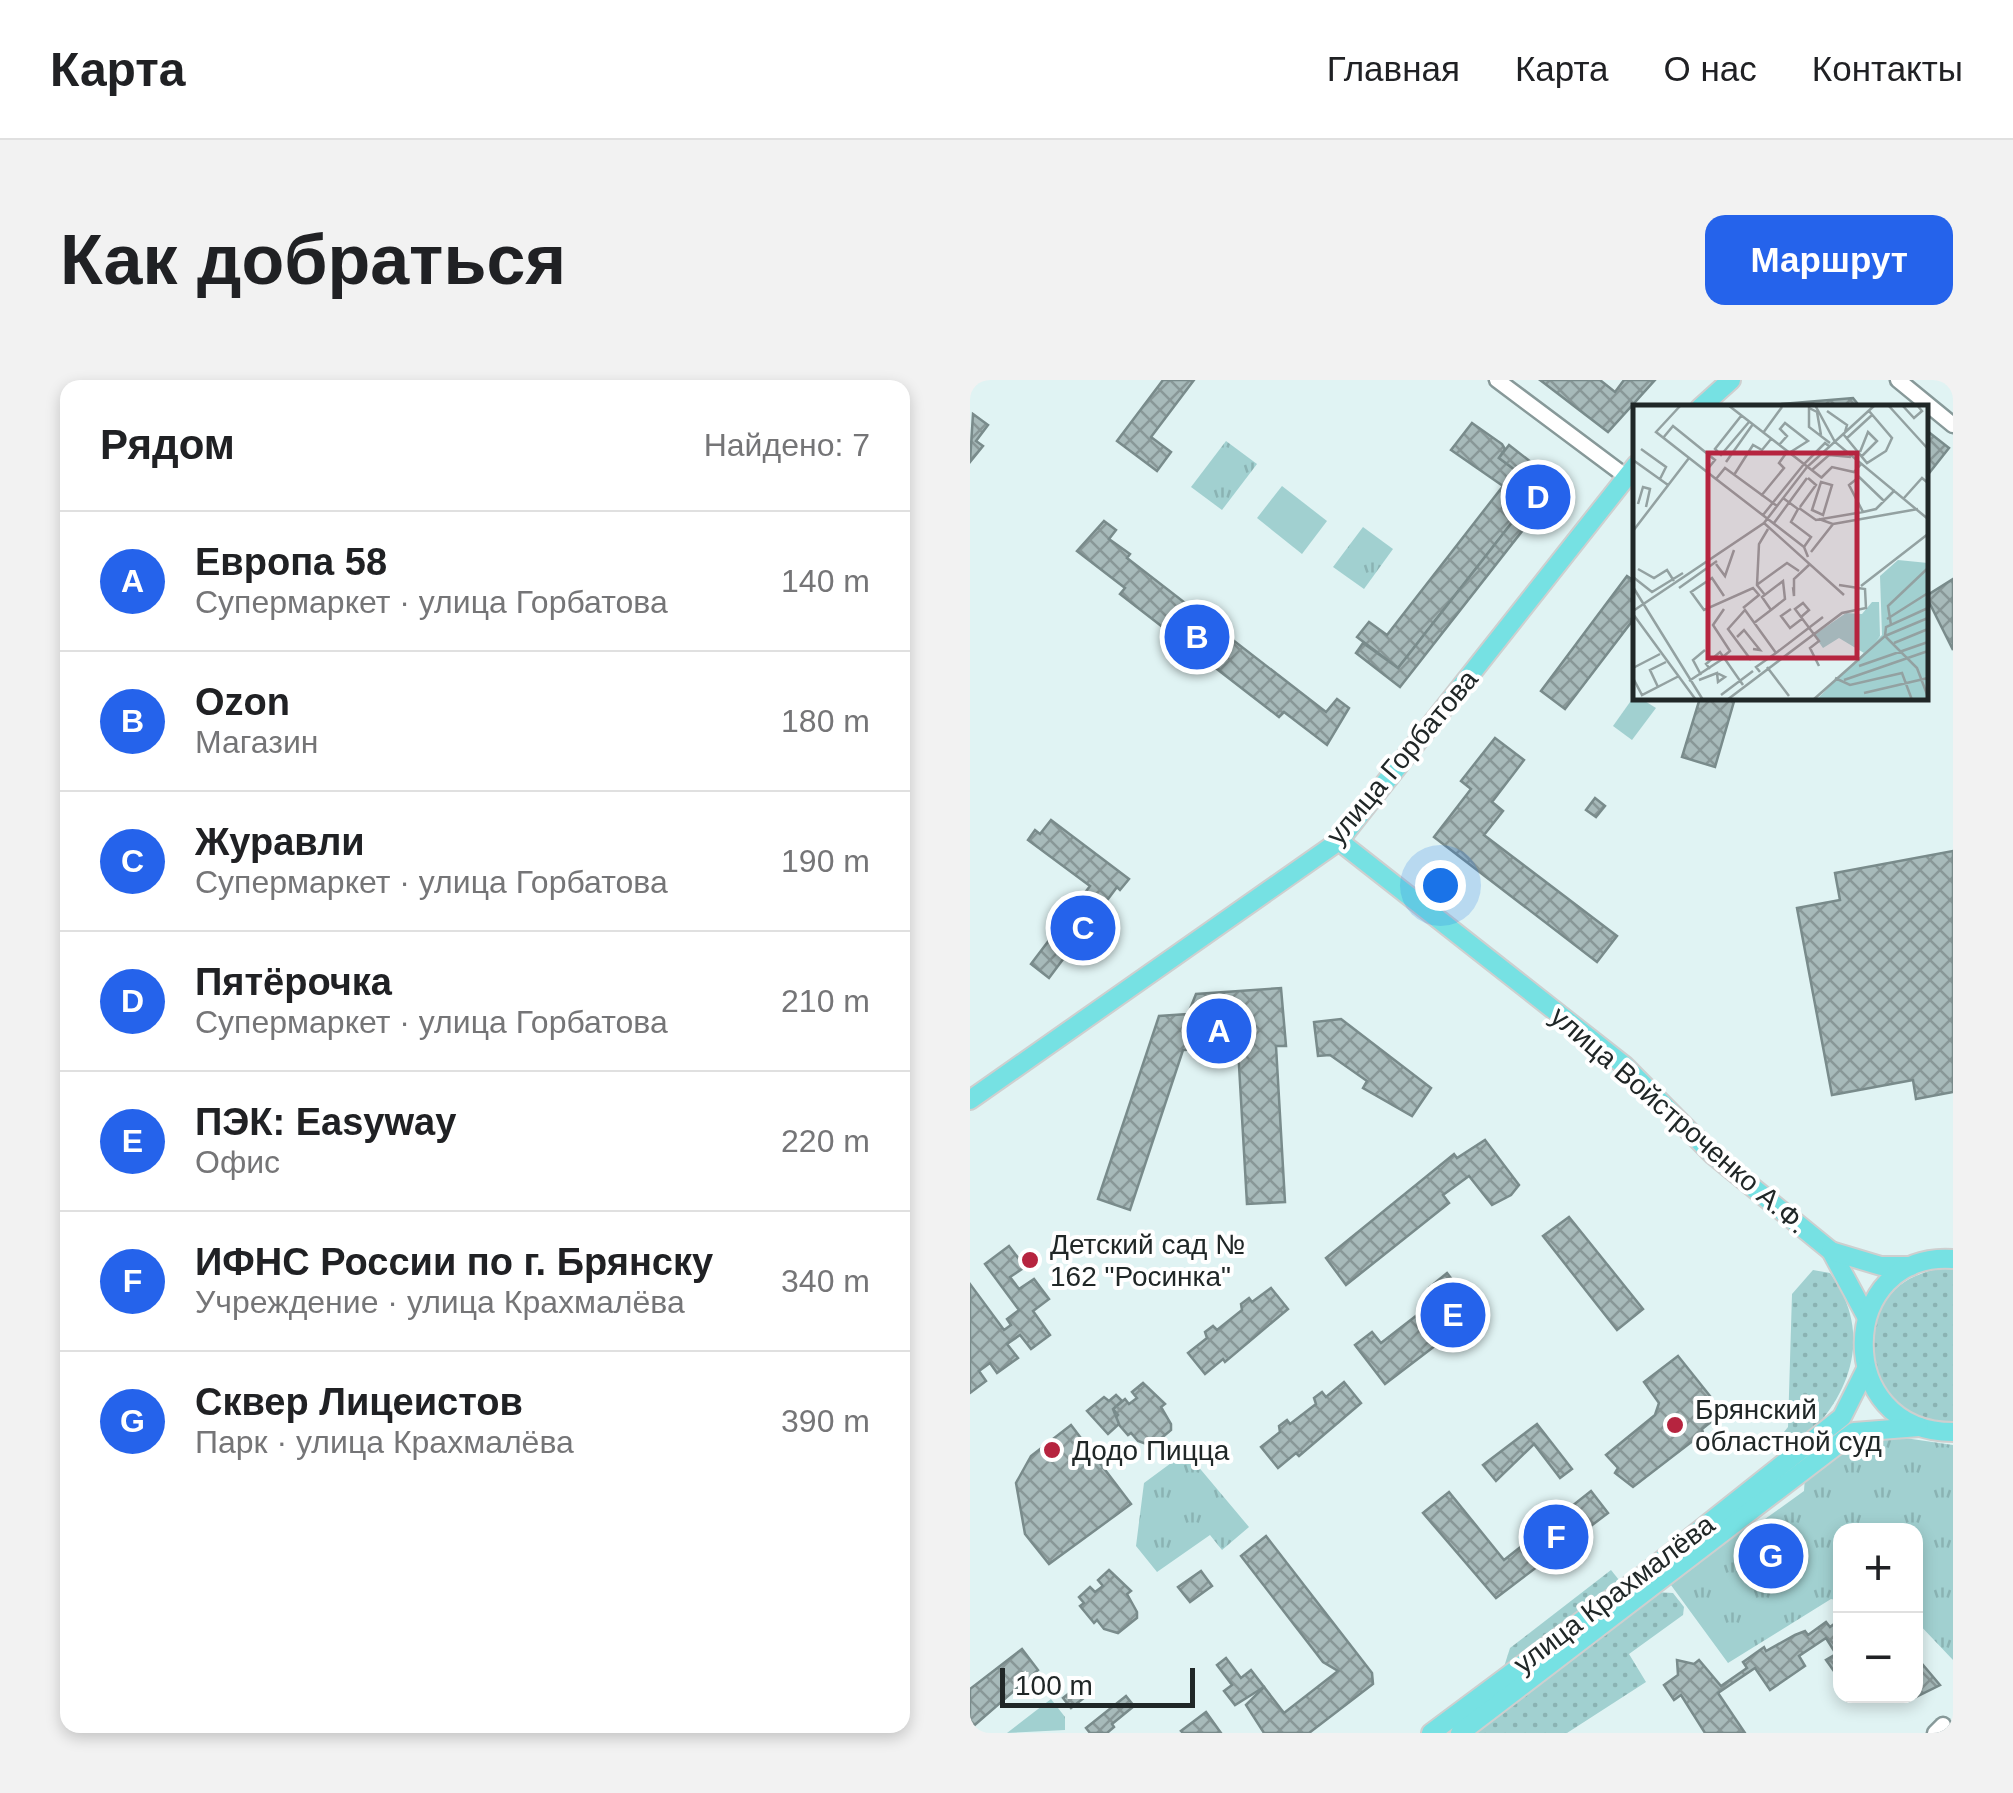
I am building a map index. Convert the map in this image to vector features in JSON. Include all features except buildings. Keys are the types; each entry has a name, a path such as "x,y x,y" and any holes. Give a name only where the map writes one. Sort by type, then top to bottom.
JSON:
{"main road":[{"path":"1703,405 1731,380"},
{"name":"улица Горбатова","path":"970,1100 1338,841 1630,470"},
{"name":"улица Войстроченко А.Ф.","path":"1338,841 1626,1066 1712,1155 1831,1251"},
{"path":"1831,1251 1881,1266 1953,1259"},
{"path":"1831,1251 1866,1316"},
{"path":"1912,1266 1890,1280 1866,1316 1861,1343 1865,1370 1881,1400 1919,1427"},
{"path":"1460,1733 1848,1424 1865,1370"},
{"path":"1848,1424 1953,1432"},
{"name":"улица Крахмалёва","path":"1431,1733 1848,1424"}],"street":[{"path":"1497,380 1630,470"},
{"path":"1898,380 1953,425"}],"green space":[{"path":"1226,441 1257,464 1222,510 1191,487"},
{"path":"1282,486 1327,521 1302,554 1257,518"},
{"path":"1363,527 1393,549 1364,589 1333,567"},
{"path":"1633,698 1656,708 1632,740 1613,726"},
{"path":"1939,1268 1953,1269 1953,1423 1921,1419 1890,1398 1874,1365 1872,1346 1874,1328 1891,1294 1907,1280"},
{"path":"1813,1270 1830,1273 1844,1297 1852,1320 1853,1344 1842,1389 1830,1410 1795,1447 1784,1432 1788,1427 1792,1294"},
{"path":"1898,1437 1953,1445 1953,1660 1923,1628 1923,1523 1833,1523 1833,1599 1728,1663 1668,1581 1748,1521 1758,1524 1804,1491 1805,1476 1849,1444"},
{"path":"1186,1452 1249,1527 1222,1550 1210,1535 1157,1572 1136,1546 1144,1483"},
{"path":"1611,1570 1619,1580 1611,1588 1503,1670 1510,1648"},
{"path":"1655,1592 1673,1593 1684,1607 1683,1615 1629,1654 1646,1682 1567,1733 1468,1733"},
{"path":"1051,1699 1065,1717 1065,1730 1007,1733"}],"place":[{"name":"Пятёрочка","path":"1538,497"},
{"name":"Ozon","path":"1197,637"},
{"name":"Журавли","path":"1083,928"},
{"name":"Европа 58","path":"1219,1031"},
{"name":"Детский сад № 162 \"Росинка\"","path":"1030,1260"},
{"name":"ПЭК: Easyway","path":"1453,1315"},
{"name":"Брянский областной суд","path":"1675,1425"},
{"name":"Додо Пицца","path":"1052,1450"},
{"name":"ИФНС России по г. Брянску","path":"1556,1537"},
{"name":"Сквер Лицеистов","path":"1771,1556"}]}
